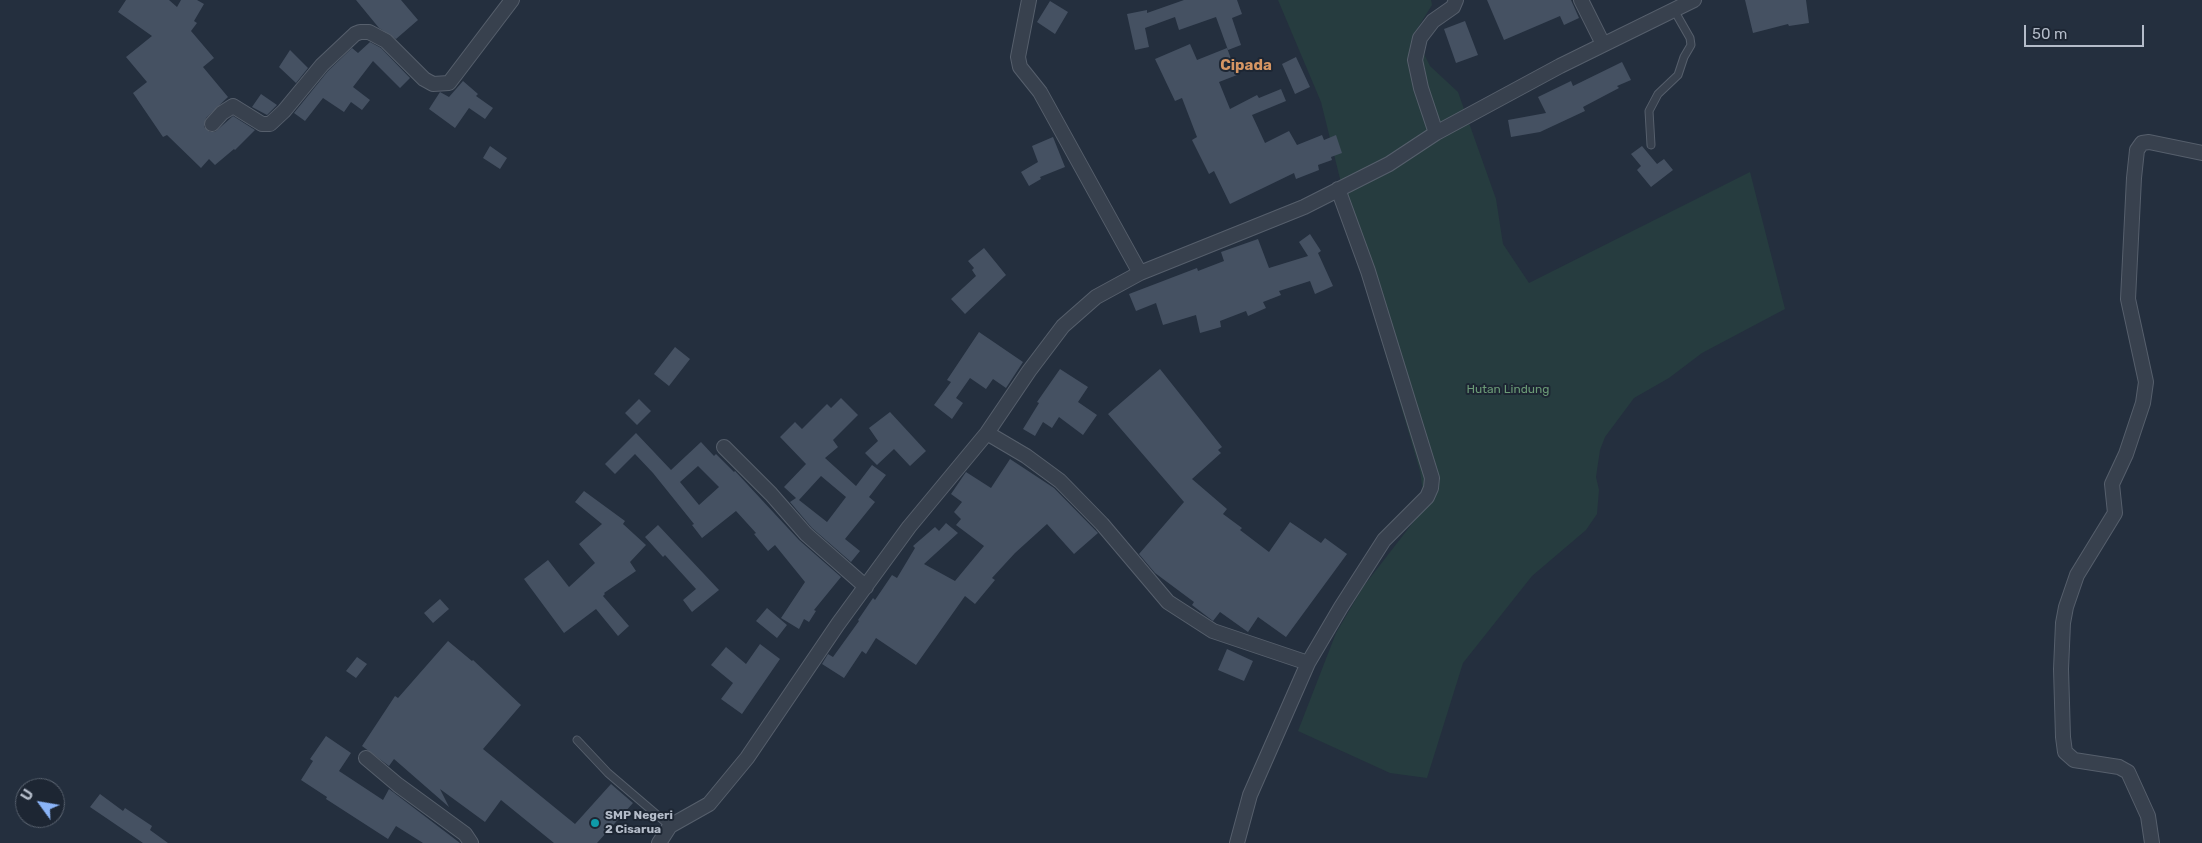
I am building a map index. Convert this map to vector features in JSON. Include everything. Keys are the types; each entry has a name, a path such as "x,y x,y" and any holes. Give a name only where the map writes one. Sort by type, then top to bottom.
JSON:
{"street":[{"path":"212,124 232,106 262,124 270,124 284,111 322,66 355,34 360,32 369,32 386,41 424,79 433,84 449,83 512,0"},
{"path":"1029,0 1018,57 1020,67 1040,92 1140,273"},
{"path":"1436,133 1421,88 1415,60 1420,38 1434,21 1453,7 1456,0"},
{"path":"1581,0 1603,44"},
{"path":"659,843 670,826 709,804 734,773 909,526 987,432 1063,326 1096,297 1140,273 1304,207 1389,164 1436,133 1603,44 1694,0"},
{"path":"2152,843 2148,816 2128,772 2118,768 2074,760 2065,752 2061,669 2063,623 2066,607 2077,575 2115,513 2112,484 2126,454 2144,403 2146,382 2128,298 2137,150 2142,143 2149,142 2202,153"},
{"path":"1237,843 1250,795 1308,663 1378,548 1427,497 1432,483 1368,271 1338,189"},
{"path":"987,432 1026,456 1060,481 1102,524 1168,602 1213,631 1308,663"},
{"path":"724,447 806,534 866,587"},
{"path":"366,758 398,785 465,834 471,843"}],"lane":[{"path":"1651,145 1650,111 1658,94 1678,75 1684,57 1691,45 1690,38 1674,10"},
{"path":"577,740 608,773 670,826"}],"green space":[{"name":"Hutan Lindung","path":"1278,0 1431,0 1432,5 1414,34 1430,66 1458,92 1496,199 1503,244 1529,283 1750,172 1785,309 1702,353 1669,378 1634,398 1605,437 1600,450 1596,477 1599,490 1597,514 1586,530 1532,576 1463,663 1427,778 1390,773 1298,731 1336,633 1363,587 1425,507 1420,471 1372,308 1321,102"}],"building":[{"path":"126,0 169,0 177,7 181,0 197,0 204,4 194,21 197,23 191,31 214,58 203,67 228,97 206,118 204,127 210,132 215,132 233,116 255,130 235,150 215,165 209,159 201,168 167,135 163,137 133,93 147,82 126,57 152,36 118,12"},
{"path":"356,0 401,0 418,20 396,39 379,28"},
{"path":"1184,0 1237,0 1242,14 1232,18 1241,45 1228,50 1216,17 1179,30 1175,17 1145,28 1149,47 1135,50 1127,14 1147,10 1147,13"},
{"path":"1487,0 1571,0 1579,18 1564,25 1560,16 1504,40"},
{"path":"1745,0 1806,0 1809,23 1789,26 1788,24 1753,33"},
{"path":"1050,1 1068,12 1055,34 1037,22"},
{"path":"1465,21 1478,55 1456,63 1444,29"},
{"path":"370,42 381,48 410,78 400,88 373,61 353,87 370,100 362,110 351,102 344,112 323,98 305,121 294,113 328,71 352,48 358,53"},
{"path":"1190,44 1197,60 1227,48 1237,75 1219,82 1230,109 1257,95 1259,98 1281,89 1286,101 1252,115 1265,143 1289,131 1297,145 1322,135 1324,140 1336,135 1342,153 1331,157 1332,160 1318,165 1319,170 1296,179 1294,173 1230,204 1214,171 1209,174 1192,140 1197,137 1182,98 1175,101 1155,59"},
{"path":"290,50 308,68 296,83 279,67"},
{"path":"1296,57 1310,87 1295,94 1282,64"},
{"path":"1622,62 1631,80 1617,86 1619,88 1583,107 1585,111 1540,132 1511,137 1508,120 1546,113 1538,97 1571,81 1573,86"},
{"path":"463,81 478,94 476,96 493,108 485,119 469,108 455,128 429,109 440,92 449,97"},
{"path":"261,94 277,105 267,115 252,107"},
{"path":"1053,137 1065,167 1040,177 1041,179 1029,186 1021,172 1038,162 1032,146"},
{"path":"490,146 507,158 500,169 483,158"},
{"path":"1642,146 1657,164 1664,159 1673,170 1651,187 1637,170 1641,166 1631,154"},
{"path":"1310,234 1321,251 1318,253 1333,286 1315,294 1310,281 1279,291 1281,295 1263,302 1266,308 1248,316 1246,311 1220,321 1221,327 1200,333 1196,315 1163,325 1156,303 1136,311 1129,294 1197,268 1198,271 1224,261 1221,252 1258,239 1269,268 1308,256 1299,242"},
{"path":"984,248 1006,275 965,314 951,299 976,276 972,270 974,268 968,261"},
{"path":"979,332 1023,362 1006,388 993,379 986,389 970,378 956,398 963,403 952,419 934,405 951,382 947,380"},
{"path":"675,347 690,359 669,386 654,374"},
{"path":"1060,369 1088,387 1078,402 1097,415 1083,435 1059,417 1052,428 1043,422 1035,436 1023,429 1039,403 1037,402"},
{"path":"1160,369 1222,447 1218,450 1221,453 1192,479 1227,509 1223,514 1242,528 1240,530 1269,552 1290,522 1321,543 1325,538 1347,554 1286,637 1258,617 1248,632 1220,612 1213,621 1192,605 1194,602 1155,573 1139,554 1184,502 1108,414"},
{"path":"841,398 858,415 833,440 838,447 825,458 856,486 872,465 886,475 869,497 875,502 845,539 860,551 851,562 812,528 790,502 796,498 784,487 806,464 780,437 795,422 802,429 827,404 831,408","holes":["821,476 846,497 827,522 799,500"]},
{"path":"639,399 651,411 637,425 625,413"},
{"path":"890,412 926,451 910,466 894,449 877,465 865,453 878,441 869,428"},
{"path":"636,433 671,470 701,442 714,456 716,454 735,471 799,540 841,577 814,610 816,611 809,622 804,619 799,629 781,618 805,582 775,545 768,551 754,534 756,533 736,511 702,538 692,525 694,524 653,473 635,454 615,474 605,464","holes":["698,466 719,487 699,505 680,482"]},
{"path":"1010,459 1054,488 1098,533 1074,554 1047,524 1015,553 992,578 995,580 975,604 965,596 916,665 876,638 866,654 862,651 844,678 822,664 828,654 833,657 873,598 875,600 892,575 897,578 915,548 913,546 935,527 939,531 946,523 958,533 924,564 955,581 984,546 956,525 961,519 954,512 962,502 951,494 966,472 991,488"},
{"path":"584,491 625,521 623,524 646,545 630,562 636,571 604,593 603,596 629,626 618,636 596,609 564,633 524,579 548,560 569,587 595,563 579,544 602,524 575,502"},
{"path":"658,525 719,590 692,612 683,600 696,589 665,555 663,557 645,537"},
{"path":"440,599 449,609 433,623 424,613"},
{"path":"767,608 787,625 777,638 756,621"},
{"path":"448,641 473,660 521,705 483,749 575,824 611,784 633,803 597,843 554,843 501,800 485,822 440,789 449,807 394,759 389,766 362,746 395,696 398,698"},
{"path":"760,644 780,659 742,714 721,699 733,683 711,665 726,647 746,664"},
{"path":"1227,649 1253,661 1244,681 1218,670"},
{"path":"357,657 367,664 356,678 346,671"},
{"path":"326,736 351,753 339,771 383,800 389,789 460,843 423,843 396,826 388,839 326,799 327,797 301,780 313,761 310,759"},
{"path":"100,794 123,811 125,808 152,826 150,830 168,843 143,843 90,807"}],"place":[{"name":"SMP Negeri 2 Cisarua","path":"595,823"}],"district":[{"name":"Cipada","path":"1246,66"}]}
